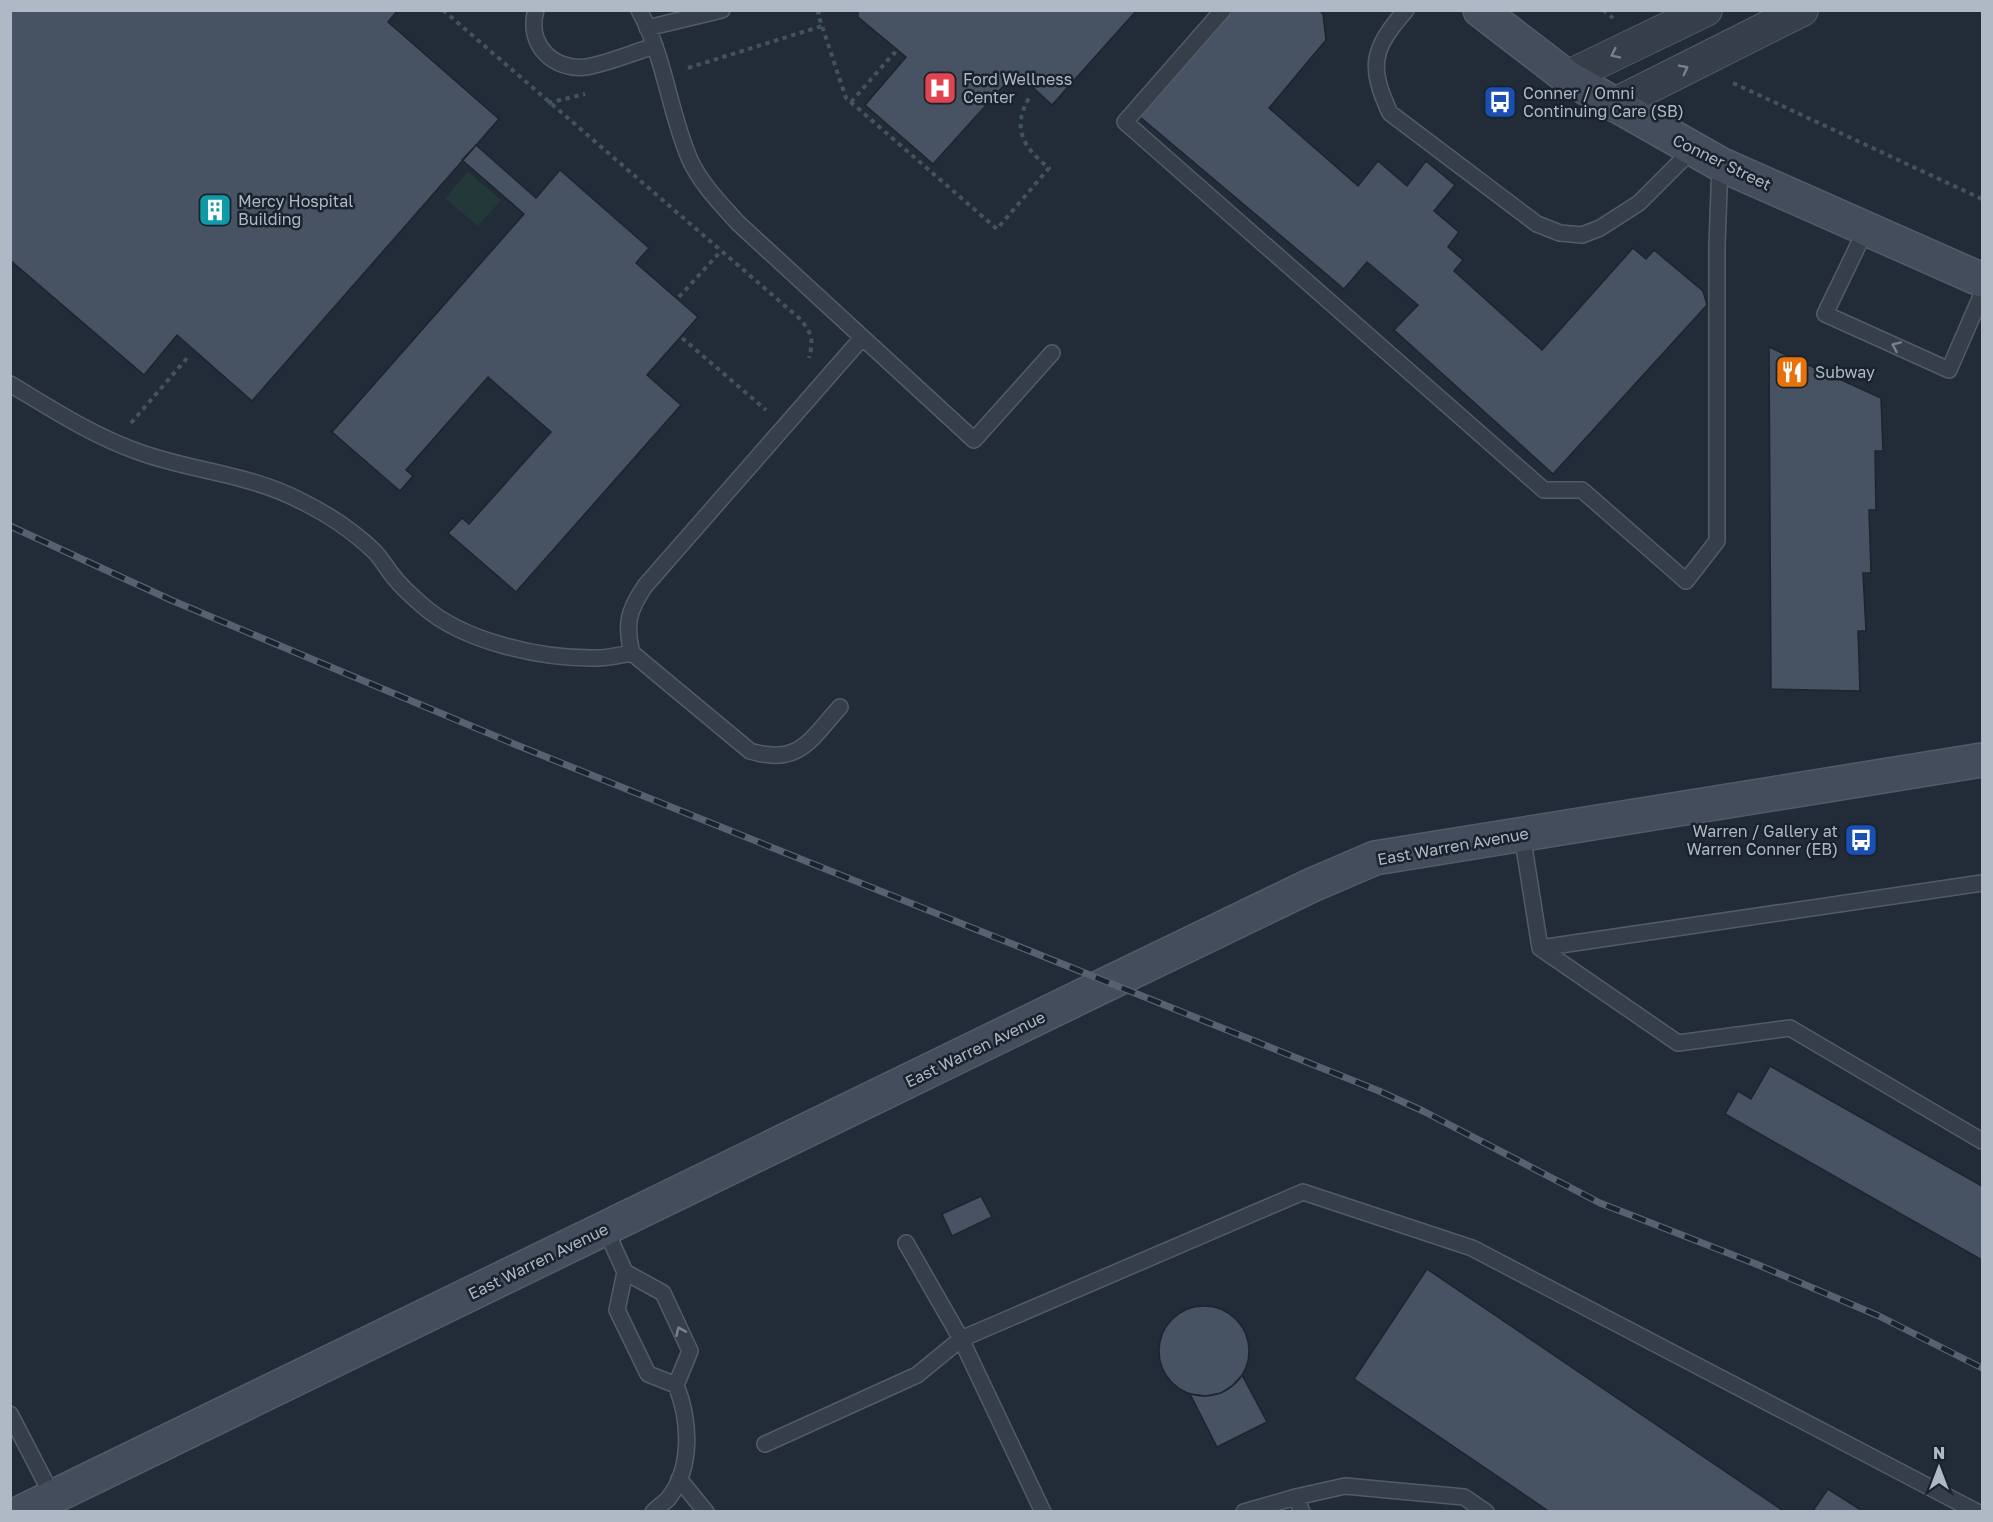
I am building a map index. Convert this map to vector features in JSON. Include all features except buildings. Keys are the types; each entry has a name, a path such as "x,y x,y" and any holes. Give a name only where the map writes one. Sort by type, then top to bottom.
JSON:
{"main road":[{"name":"Conner Street","path":"1480,10 1567,77 1706,157 1983,280"},
{"name":"East Warren Avenue","path":"22,1512 1312,885 1375,858 1983,759"}],"street":[{"path":"1567,77 1706,10"},
{"path":"1613,105 1802,10"}],"lane":[{"path":"536,10 534,33 540,48 550,57 567,66 586,67 655,46"},
{"path":"639,10 655,46 679,131 691,162 712,194 738,223 974,441 1052,353"},
{"path":"647,28 722,10"},
{"path":"1223,10 1125,122 1545,489 1582,489 1686,581 1717,542 1717,244 1706,157 1600,228 1582,235 1560,233 1537,224 1390,113 1378,88 1376,67 1381,42 1406,10"},
{"path":"1866,229 1826,314 1949,370 1983,294"},
{"path":"840,707 806,744 793,754 778,757 750,751 632,653 628,637 628,623 633,604 645,586 862,338"},
{"path":"10,384 92,432 139,452 251,481 298,499 342,524 375,552 398,582 424,607 452,626 493,642 561,656 599,658 632,653"},
{"path":"1522,834 1540,948 1678,1043 1790,1028 1983,1142"},
{"path":"1540,948 1983,883"},
{"path":"765,1444 917,1375 961,1339 1303,1192 1472,1248 1977,1512"},
{"path":"605,1228 625,1272 617,1310 648,1374 676,1385"},
{"path":"906,1244 961,1339 1043,1512"},
{"path":"625,1272 663,1293 690,1351 676,1385 681,1397 687,1430 685,1456 679,1479 668,1499 653,1512"},
{"path":"10,1414 52,1497"},
{"path":"679,1479 706,1512"},
{"path":"1244,1512 1345,1486 1464,1497 1486,1512"},
{"path":"1296,1497 1302,1512"}],"path":[{"path":"442,10 799,318 810,331 812,345 808,361"},
{"path":"820,10 818,14 846,98 997,229 1049,168 1035,157 1022,136 1020,123 1022,109 1029,98"},
{"path":"1603,10 1645,40"},
{"path":"663,76 822,26"},
{"path":"851,102 894,53 899,56"},
{"path":"1693,65 1983,199"},
{"path":"679,297 721,251"},
{"path":"682,338 767,411 773,404"},
{"path":"115,442 188,357"}],"green space":[{"path":"468,172 501,200 478,226 445,198"}],"railway":[{"path":"10,526 171,600 514,744 1379,1091 1423,1111 1600,1203 1756,1264 1879,1316 1982,1368"}],"place":[{"name":"Ford Wellness Center","path":"940,88"},
{"name":"Conner / Omni Continuing Care (SB)","path":"1500,102"},
{"name":"Mercy Hospital Building","path":"215,210"},
{"name":"Subway","path":"1792,372"},
{"name":"Warren / Gallery at Warren Conner (EB)","path":"1861,840"}]}
